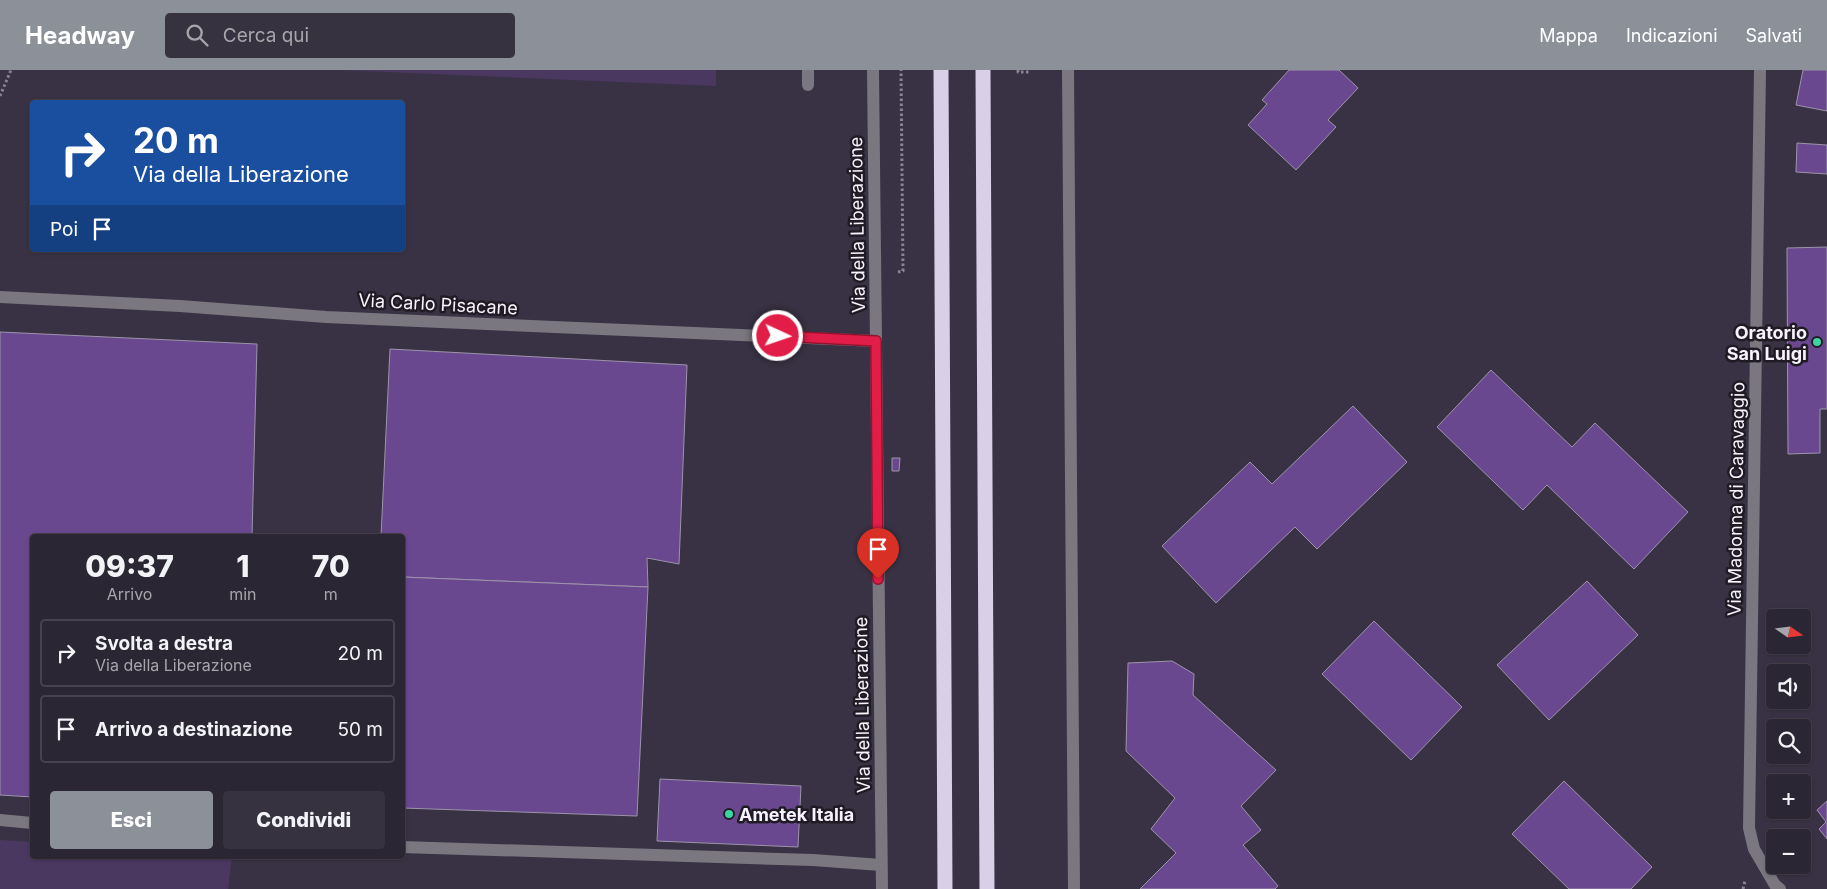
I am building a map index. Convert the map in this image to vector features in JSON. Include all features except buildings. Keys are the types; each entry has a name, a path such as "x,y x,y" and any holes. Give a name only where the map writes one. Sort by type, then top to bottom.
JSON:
{"highway":[{"path":"941,70 945,889"},
{"path":"983,70 987,889"}],"street":[{"path":"808,70 808,85"},
{"name":"Via della Liberazione","path":"873,70 882,889"},
{"path":"1068,70 1074,889"},
{"name":"Via Madonna di Caravaggio","path":"1760,70 1749,828 1754,849 1775,885 1780,889"},
{"name":"Via Carlo Pisacane","path":"0,297 336,317 876,341"},
{"path":"0,820 30,823"},
{"path":"405,847 813,860 881,865"}],"path":[{"path":"0,96 11,70"},
{"path":"901,70 903,272"},
{"path":"1018,70 1018,72 1029,72 1029,70"}],"shaded area":[{"path":"341,70 716,70 716,86"},
{"path":"0,840 30,842 30,859 232,859 228,889 0,889"}],"place":[{"name":"Oratorio San Luigi","path":"1817,342"},
{"name":"Ametek Italia","path":"729,814"}],"route":[{"path":"778,336 876,341 878,579"}]}
